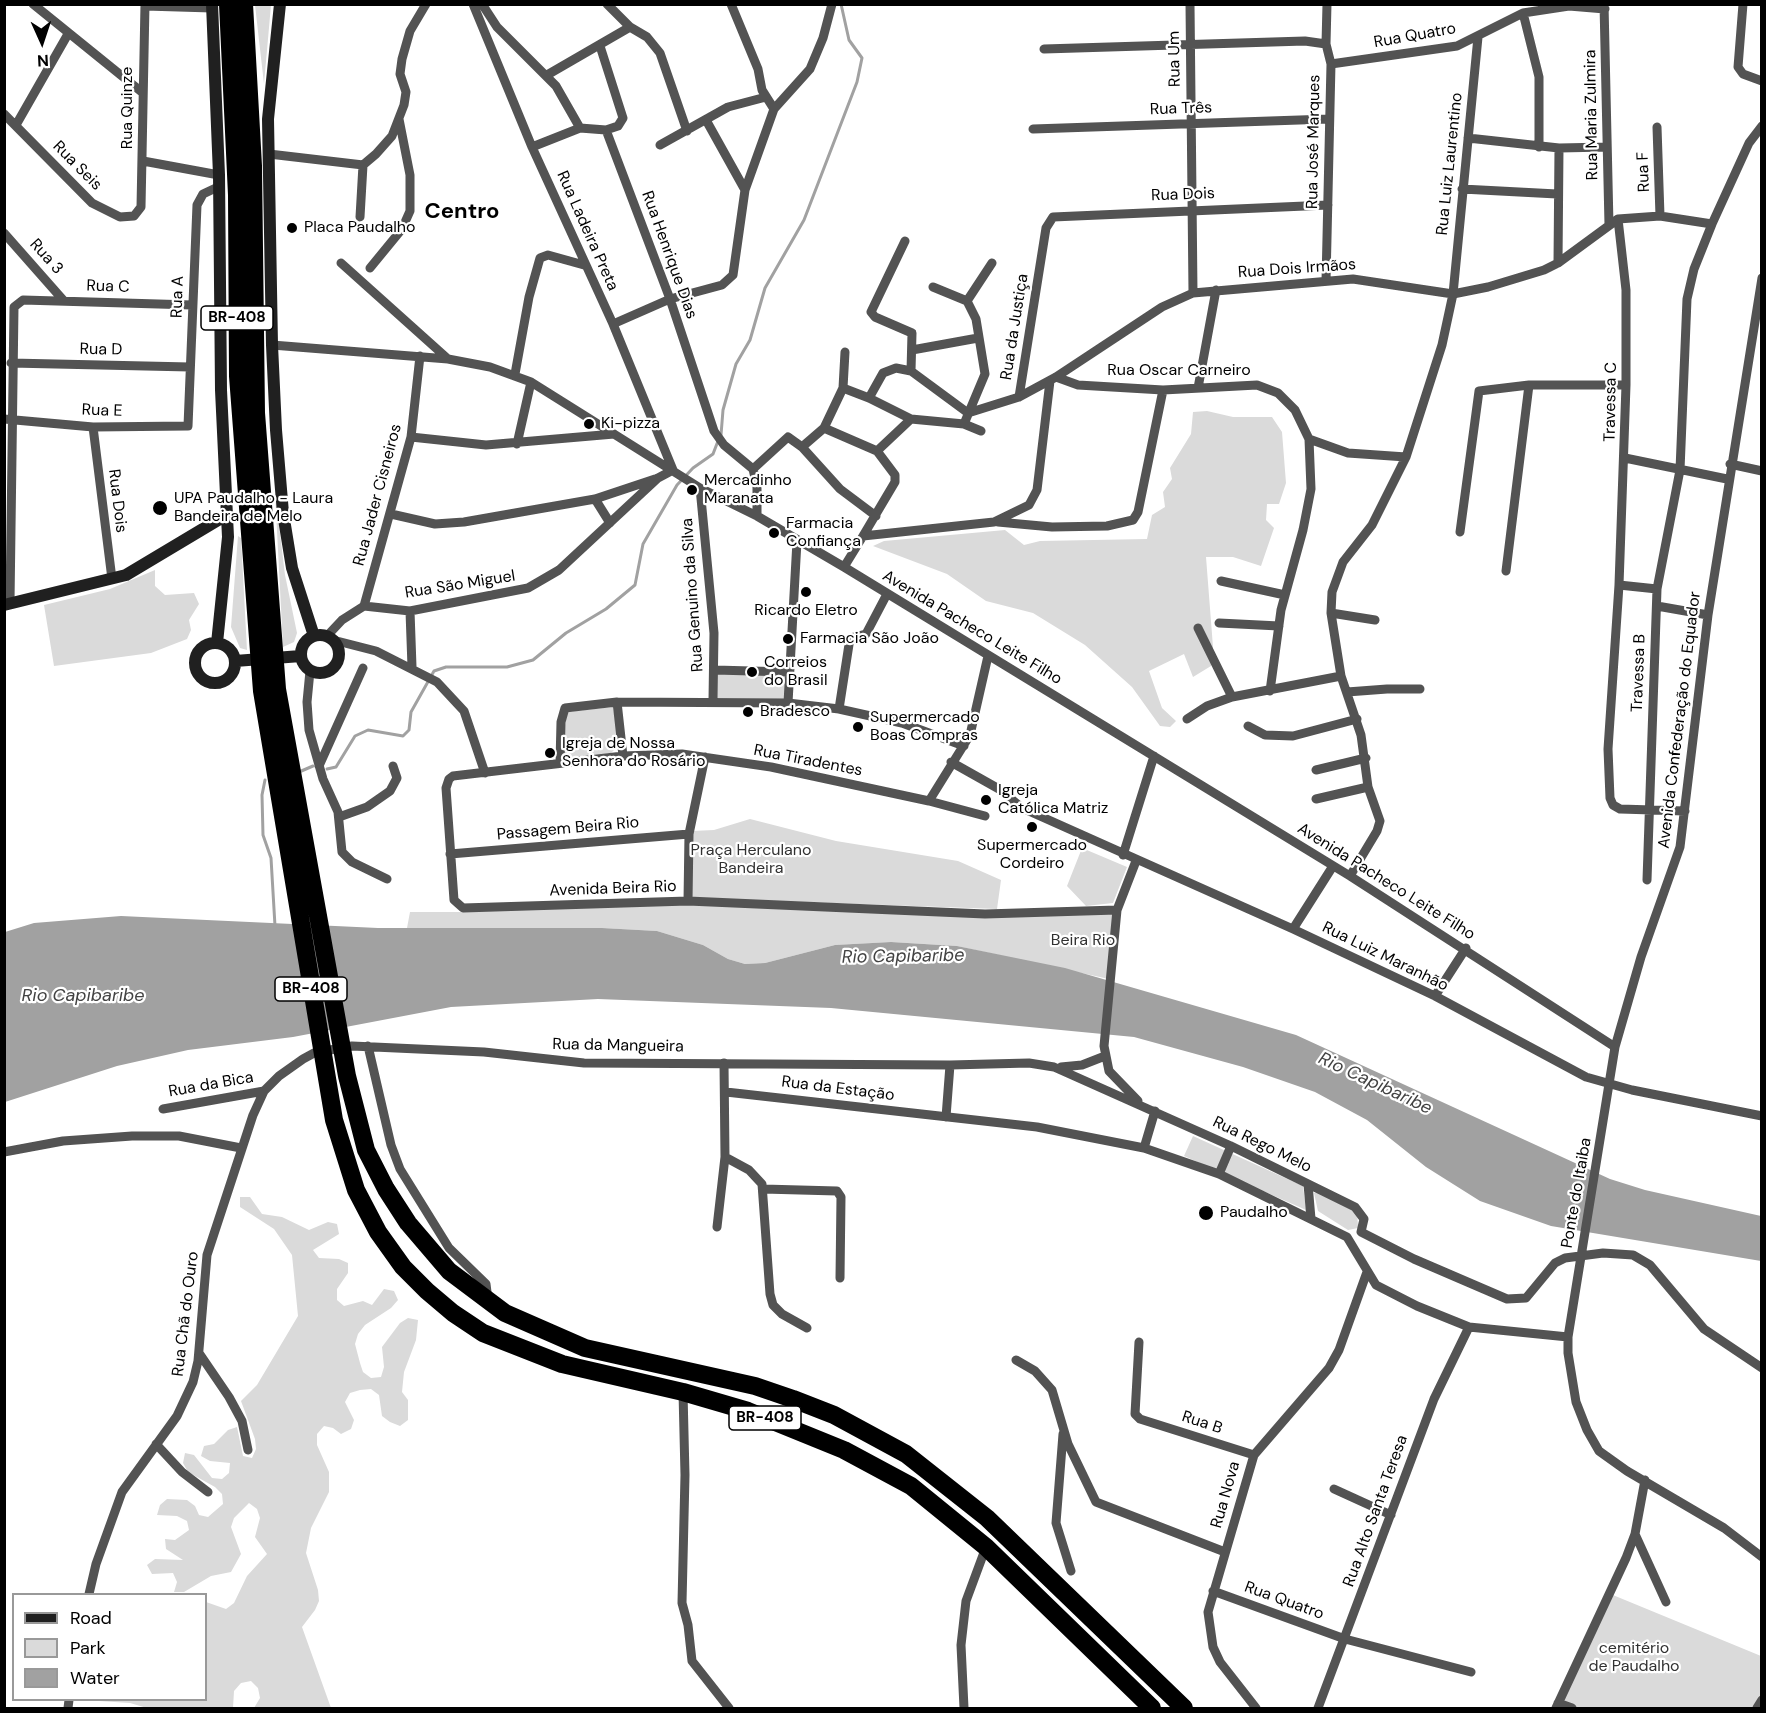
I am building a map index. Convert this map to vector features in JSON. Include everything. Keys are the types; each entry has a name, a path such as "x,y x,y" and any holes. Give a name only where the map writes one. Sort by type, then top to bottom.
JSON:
{"highway":[{"name":"BR-408","path":"244,4 253,166 256,413 264,630"},
{"name":"BR-408","path":"217,6 237,205 238,376 269,690 306,897 347,1076 366,1150 386,1189 426,1246 449,1271 488,1303 545,1333 585,1348 755,1386 834,1415 906,1454 987,1518 1184,1708"},
{"name":"BR-408","path":"306,897 327,1080 344,1156 356,1190 378,1232 403,1267 453,1313 483,1333 562,1364 737,1407 793,1428 882,1469 920,1493 986,1547 1152,1708"}],"main road":[{"path":"280,4 270,100 272,345 283,513 295,582 314,636"},
{"path":"217,6 221,390 228,514 227,562 217,643"},
{"path":"7,604 112,579 146,565 228,514"},
{"path":"314,636 330,638 339,651 337,663 329,671 310,671 302,662 304,644 314,636"},
{"path":"217,643 229,649 235,661 228,678 216,683 203,679 196,669 196,656 204,646 217,643"},
{"path":"235,661 301,656"}],"street":[{"path":"33,4 143,93"},
{"path":"360,217 363,165 385,145 399,119 406,100 400,74 405,44 426,4"},
{"name":"Rua Ladeira Preta","path":"473,4 532,147 680,475"},
{"path":"482,4 504,35 547,75 564,98 580,128"},
{"path":"607,4 630,27 647,37 660,53 687,131"},
{"path":"731,4 755,60 762,90 774,109"},
{"path":"612,324 670,299 722,285 732,278 744,190 774,109 810,69 823,38 832,4"},
{"name":"Rua Um","path":"1190,4 1193,293"},
{"name":"Rua José Marques","path":"1326,280 1331,64 1326,44 1327,4"},
{"path":"1743,4 1738,64 1743,74 1761,81"},
{"path":"145,5 217,6"},
{"name":"Rua Quinze","path":"139,212 143,161 145,5"},
{"name":"Rua Quatro","path":"1331,64 1448,48 1478,37 1523,13 1569,6 1604,7"},
{"name":"Rua Maria Zulmira","path":"1604,7 1607,147 1614,222"},
{"path":"1523,13 1539,77 1539,147"},
{"path":"547,75 630,27"},
{"path":"16,125 68,34"},
{"name":"Rua Luiz Laurentino","path":"1350,876 1380,824 1368,787 1366,758 1357,719 1341,676 1331,613 1332,592 1342,562 1372,525 1406,457 1442,345 1454,294 1478,37"},
{"path":"1044,48 1305,41 1326,44"},
{"path":"532,147 580,128 606,130 618,126 623,118 600,46"},
{"path":"660,145 728,107 766,97"},
{"name":"Rua Seis","path":"4,114 79,191 101,209 129,218 139,212"},
{"path":"370,268 402,229 410,211 410,176 399,119"},
{"name":"Rua Três","path":"1033,129 1329,119"},
{"path":"706,120 744,190"},
{"name":"Travessa B","path":"1647,880 1657,589 1680,470 1686,308 1694,269 1712,224 1749,143 1761,126"},
{"name":"Rua F","path":"1657,127 1660,216"},
{"name":"Rua Henrique Dias","path":"606,130 670,299 714,431 724,445 753,469"},
{"path":"1468,138 1539,147 1607,147"},
{"path":"1558,263 1559,148"},
{"path":"269,154 363,165"},
{"path":"143,161 220,181"},
{"name":"Rua A","path":"189,423 197,205 203,194 220,181"},
{"path":"1462,189 1557,194"},
{"name":"Rua Dois","path":"1046,228 1051,218 1059,215 1328,205"},
{"path":"1614,222 1660,216 1712,224"},
{"name":"Rua Dois Irmãos","path":"1053,379 1162,307 1193,293 1326,280 1369,280 1454,294 1516,279 1558,263 1614,222"},
{"name":"Travessa C","path":"1614,222 1626,290 1626,385 1618,585 1608,749 1610,798 1613,805 1620,809 1685,811"},
{"name":"Rua da Justiça","path":"1019,397 1046,228"},
{"name":"Rua 3","path":"4,233 64,301"},
{"path":"905,241 872,311 875,317 912,333 911,371"},
{"path":"515,374 529,297 540,258 548,255 584,265"},
{"path":"341,263 448,359"},
{"path":"967,301 992,263"},
{"name":"Avenida Confederação do Equador","path":"1611,1079 1615,1047 1641,957 1676,863 1685,811 1727,479 1761,278"},
{"path":"933,287 967,301 976,319 985,374 964,424"},
{"path":"1198,388 1216,290"},
{"name":"Rua C","path":"11,363 13,310 23,300 192,305"},
{"path":"912,350 978,338"},
{"name":"Avenida Pacheco Leite Filho","path":"272,345 448,359 515,374 531,382 700,488 757,516 844,567 1350,876 1466,948 1615,1047"},
{"path":"802,447 824,428 843,388 845,352"},
{"name":"Rua Jader Cisneiros","path":"364,606 411,437 420,356"},
{"path":"7,604 8,419 11,363"},
{"name":"Rua D","path":"11,363 190,367"},
{"path":"869,398 883,373 896,368 911,371 968,413"},
{"path":"994,522 1023,509 1035,497 1053,379"},
{"name":"Rua da Justiça","path":"1019,397 1053,379"},
{"name":"Rua Oscar Carneiro","path":"1053,379 1078,385 1163,390 1257,385 1278,393 1295,410 1309,440 1311,489 1308,509 1285,595 1270,691"},
{"path":"517,444 531,382"},
{"path":"1460,532 1475,403 1480,391 1529,386 1626,385"},
{"path":"1506,571 1529,386"},
{"path":"843,388 911,419 964,424 981,431"},
{"path":"863,536 994,522 1052,526 1107,526 1133,520 1138,512 1163,390"},
{"path":"968,413 1019,397"},
{"name":"Rua E","path":"8,419 93,427 182,428 188,426 189,423"},
{"path":"877,451 911,419"},
{"name":"Rua Dois","path":"93,427 112,579"},
{"path":"824,428 877,451 892,469 896,480 844,567"},
{"path":"411,437 468,444 517,444 615,434"},
{"path":"757,516 757,487 753,469 788,437 802,447 840,489 876,516"},
{"path":"1309,440 1348,453 1406,457"},
{"path":"1624,458 1727,479"},
{"path":"1730,464 1761,471"},
{"name":"Rua São Miguel","path":"364,606 410,611 528,588 559,570 658,478 680,475"},
{"path":"391,514 419,522 445,524 595,499 658,478"},
{"name":"Rua Genuino da Silva","path":"700,488 715,670 713,700"},
{"path":"595,499 610,523"},
{"path":"788,703 797,541"},
{"path":"1221,581 1285,595"},
{"path":"1618,585 1657,589"},
{"path":"839,709 850,638 865,635 887,594"},
{"path":"364,606 342,620 330,638 359,644 412,667 437,682 464,711 485,772"},
{"path":"1657,606 1708,615"},
{"path":"410,611 412,667"},
{"path":"1331,613 1375,621"},
{"path":"1219,623 1279,626"},
{"path":"1198,628 1232,697"},
{"path":"929,801 951,762 970,735 988,656"},
{"path":"319,766 363,668"},
{"path":"715,670 788,672"},
{"path":"310,671 308,717 319,766 339,817 343,855 387,879"},
{"path":"1187,719 1207,706 1232,697 1341,676"},
{"path":"1347,693 1387,688 1420,689"},
{"path":"560,763 561,722 565,708 617,702 713,700 788,703 839,709 902,723 964,746"},
{"path":"617,702 623,756"},
{"path":"1248,726 1265,735 1293,736 1357,719"},
{"name":"Rua Tiradentes","path":"451,777 623,756 682,754 771,767 929,801 985,816"},
{"path":"1123,855 1154,756"},
{"path":"688,901 689,834 705,758"},
{"path":"1316,770 1366,758"},
{"name":"Rua Luiz Maranhão","path":"951,762 999,789 1022,808 1136,861 1293,929 1435,996 1586,1077 1632,1090 1761,1116"},
{"path":"339,817 367,807 390,791 397,778 393,766"},
{"name":"Avenida Beira Rio","path":"451,777 446,788 454,900 463,909 688,901 985,914 1117,910"},
{"path":"1316,799 1368,787"},
{"name":"Passagem Beira Rio","path":"450,854 689,834"},
{"path":"1136,861 1117,910 1104,1051 1109,1071 1144,1107"},
{"path":"1293,929 1333,866"},
{"path":"1435,996 1466,948"},
{"path":"368,1046 391,1145 400,1169 449,1248 486,1284 488,1303"},
{"name":"Rua da Mangueira","path":"264,1092 279,1076 314,1053 368,1046 484,1052 584,1063 950,1065 1029,1063 1054,1067"},
{"path":"1054,1067 1082,1065 1104,1051"},
{"path":"717,1227 726,1157 724,1062"},
{"path":"946,1117 950,1065"},
{"name":"Rua Rego Melo","path":"1054,1067 1232,1146 1357,1208 1363,1215 1361,1232"},
{"name":"Ponte do Itaiba","path":"1611,1079 1568,1336 1570,1376 1587,1430 1605,1457 1724,1528 1761,1557"},
{"name":"Rua da Bica","path":"163,1109 264,1092"},
{"name":"Rua Chã do Ouro","path":"89,1593 96,1564 119,1499 131,1476 186,1400 193,1382 199,1353 207,1255 241,1148 264,1092"},
{"name":"Rua da Estação","path":"726,1092 1037,1127 1144,1148 1219,1174 1347,1237"},
{"path":"1144,1148 1155,1111"},
{"path":"4,1152 63,1141 132,1136 179,1136 241,1148"},
{"path":"1219,1174 1232,1146"},
{"path":"726,1157 756,1175 763,1189 770,1294 773,1305 782,1314 807,1328"},
{"path":"1308,1184 1311,1219"},
{"path":"763,1189 830,1189 837,1191 842,1197 840,1278"},
{"path":"1568,1336 1469,1327 1382,1288 1373,1281 1361,1257 1347,1237 1361,1232 1414,1259 1493,1294 1515,1300 1526,1298 1555,1263 1565,1258 1603,1253 1633,1255 1654,1269 1704,1329 1761,1368"},
{"name":"Rua Nova","path":"1256,1708 1231,1678 1213,1647 1208,1612 1213,1591 1254,1455 1329,1368 1339,1350 1367,1272"},
{"name":"Rua Alto Santa Teresa","path":"1318,1708 1434,1400 1469,1327"},
{"name":"Rua B","path":"1139,1342 1133,1409 1140,1419 1254,1455"},
{"path":"199,1353 229,1397 242,1421 248,1450"},
{"path":"1016,1360 1035,1371 1052,1390 1063,1432 1088,1488 1099,1504 1225,1552"},
{"path":"683,1392 685,1475 682,1604 688,1624 692,1660 729,1708"},
{"path":"1063,1432 1056,1523 1071,1571"},
{"path":"156,1444 182,1472 208,1492"},
{"path":"1572,1708 1557,1706 1635,1534 1645,1480"},
{"path":"1334,1489 1391,1515"},
{"path":"1635,1534 1666,1602"},
{"path":"964,1708 961,1645 966,1601 986,1547"},
{"name":"Rua Quatro","path":"1213,1591 1345,1639 1471,1672"},
{"path":"1757,1708 1761,1700"}],"green space":[{"path":"255,5 271,5 264,84"},
{"path":"1207,411 1233,417 1272,417 1282,432 1286,483 1279,504 1267,504 1266,520 1274,528 1261,566 1233,557 1206,557 1213,647 1211,666 1193,677 1184,654 1149,671 1162,708 1176,721 1170,727 1160,726 1132,687 1085,645 1033,613 986,601 947,574 873,546 884,541 1005,530 1024,545 1040,541 1147,539 1152,515 1165,507 1163,492 1172,479 1170,468 1191,434 1193,412"},
{"path":"275,492 285,575 297,633 294,642 283,647"},
{"path":"238,536 241,538 247,650 240,648 231,627"},
{"path":"155,570 155,586 165,595 194,593 199,604 189,620 191,630 187,639 151,653 54,666 44,605 110,589"},
{"path":"715,670 788,672 788,703 713,700"},
{"path":"613,707 619,745 611,753 567,760 563,754 566,712"},
{"name":"Praça Herculano Bandeira","path":"750,819 836,841 958,861 1001,880 997,909 692,898 692,831 714,830"},
{"path":"1082,848 1127,867 1113,903 1086,906 1067,886"},
{"name":"Beira Rio","path":"688,901 1012,913 1117,910 1109,979 957,946 891,942 835,945 765,963 745,964 728,959 703,945 657,931 602,928 407,928 410,912 467,912"},
{"path":"1193,1136 1303,1186 1306,1210 1184,1156"},
{"path":"1319,1192 1357,1208 1358,1228 1348,1230 1318,1211 1314,1193"},
{"path":"240,1197 250,1197 262,1214 282,1217 309,1230 328,1222 337,1224 339,1234 313,1250 319,1258 339,1259 348,1263 348,1273 337,1289 337,1300 344,1306 363,1301 372,1305 384,1289 394,1291 398,1300 391,1308 365,1325 358,1334 355,1344 363,1372 371,1378 381,1377 384,1367 382,1347 400,1323 408,1318 418,1320 416,1340 404,1372 402,1392 408,1400 408,1420 400,1426 390,1422 382,1416 379,1395 371,1389 360,1390 350,1393 345,1402 354,1420 351,1429 341,1434 333,1428 324,1426 317,1434 317,1445 329,1472 329,1492 311,1528 306,1553 318,1590 319,1601 302,1627 331,1708 254,1708 260,1698 258,1688 251,1681 241,1683 234,1691 233,1708 147,1708 130,1703 99,1701 207,1701 207,1602 226,1609 234,1603 247,1576 267,1554 255,1537 260,1518 257,1509 249,1503 234,1518 231,1527 241,1554 231,1572 211,1576 184,1592 174,1592 177,1582 173,1573 152,1574 147,1565 155,1559 183,1560 166,1549 165,1539 175,1540 189,1530 187,1521 177,1516 157,1515 160,1505 167,1499 187,1500 195,1506 199,1515 208,1517 223,1504 222,1494 215,1487 188,1472 183,1463 185,1453 194,1455 212,1478 222,1479 229,1473 230,1463 210,1461 201,1456 204,1446 214,1444 228,1430 237,1427 243,1456 252,1458 256,1449 255,1439 241,1401 257,1385 298,1316 292,1255 274,1229 240,1207"},
{"name":"cemitério de Paudalho","path":"1608,1593 1761,1656 1761,1699 1757,1708 1574,1708 1559,1703"}],"water":[{"name":"Rio Capibaribe","path":"121,916 378,928 602,928 657,931 703,945 728,959 745,964 765,963 835,945 891,942 957,946 1065,968 1296,1035 1610,1179 1645,1190 1761,1216 1761,1261 1551,1226 1480,1201 1426,1167 1367,1120 1315,1092 1243,1067 1134,1037 831,1008 598,999 451,1007 293,1037 188,1050 117,1066 5,1102 5,932 34,923"}],"waterway":[{"path":"721,435 723,410 736,364 750,340 765,288 804,220 857,82 862,58 849,40 841,4"},
{"path":"327,769 336,767 355,736 368,730 403,736 409,730 411,712 434,671 446,667 507,667 533,660 566,633 606,609 635,585 643,544 677,485 693,468 713,454 718,441"},
{"path":"299,772 313,766"},
{"path":"265,780 262,795 263,835 271,858 275,926"}],"place":[{"name":"Placa Paudalho","path":"292,228"},
{"name":"Ki-pizza","path":"589,424"},
{"name":"Mercadinho Maranata","path":"692,490"},
{"name":"UPA Paudalho - Laura Bandeira de Melo","path":"160,508"},
{"name":"Farmacia Confiança","path":"774,533"},
{"name":"Ricardo Eletro","path":"806,592"},
{"name":"Farmacia São João","path":"788,639"},
{"name":"Correios do Brasil","path":"752,672"},
{"name":"Bradesco","path":"748,712"},
{"name":"Supermercado Boas Compras","path":"858,727"},
{"name":"Igreja de Nossa Senhora do Rosário","path":"550,753"},
{"name":"Igreja Católica Matriz","path":"986,800"},
{"name":"Supermercado Cordeiro","path":"1032,827"},
{"name":"Paudalho","path":"1206,1213"}],"district":[{"name":"Centro","path":"462,212"}]}
